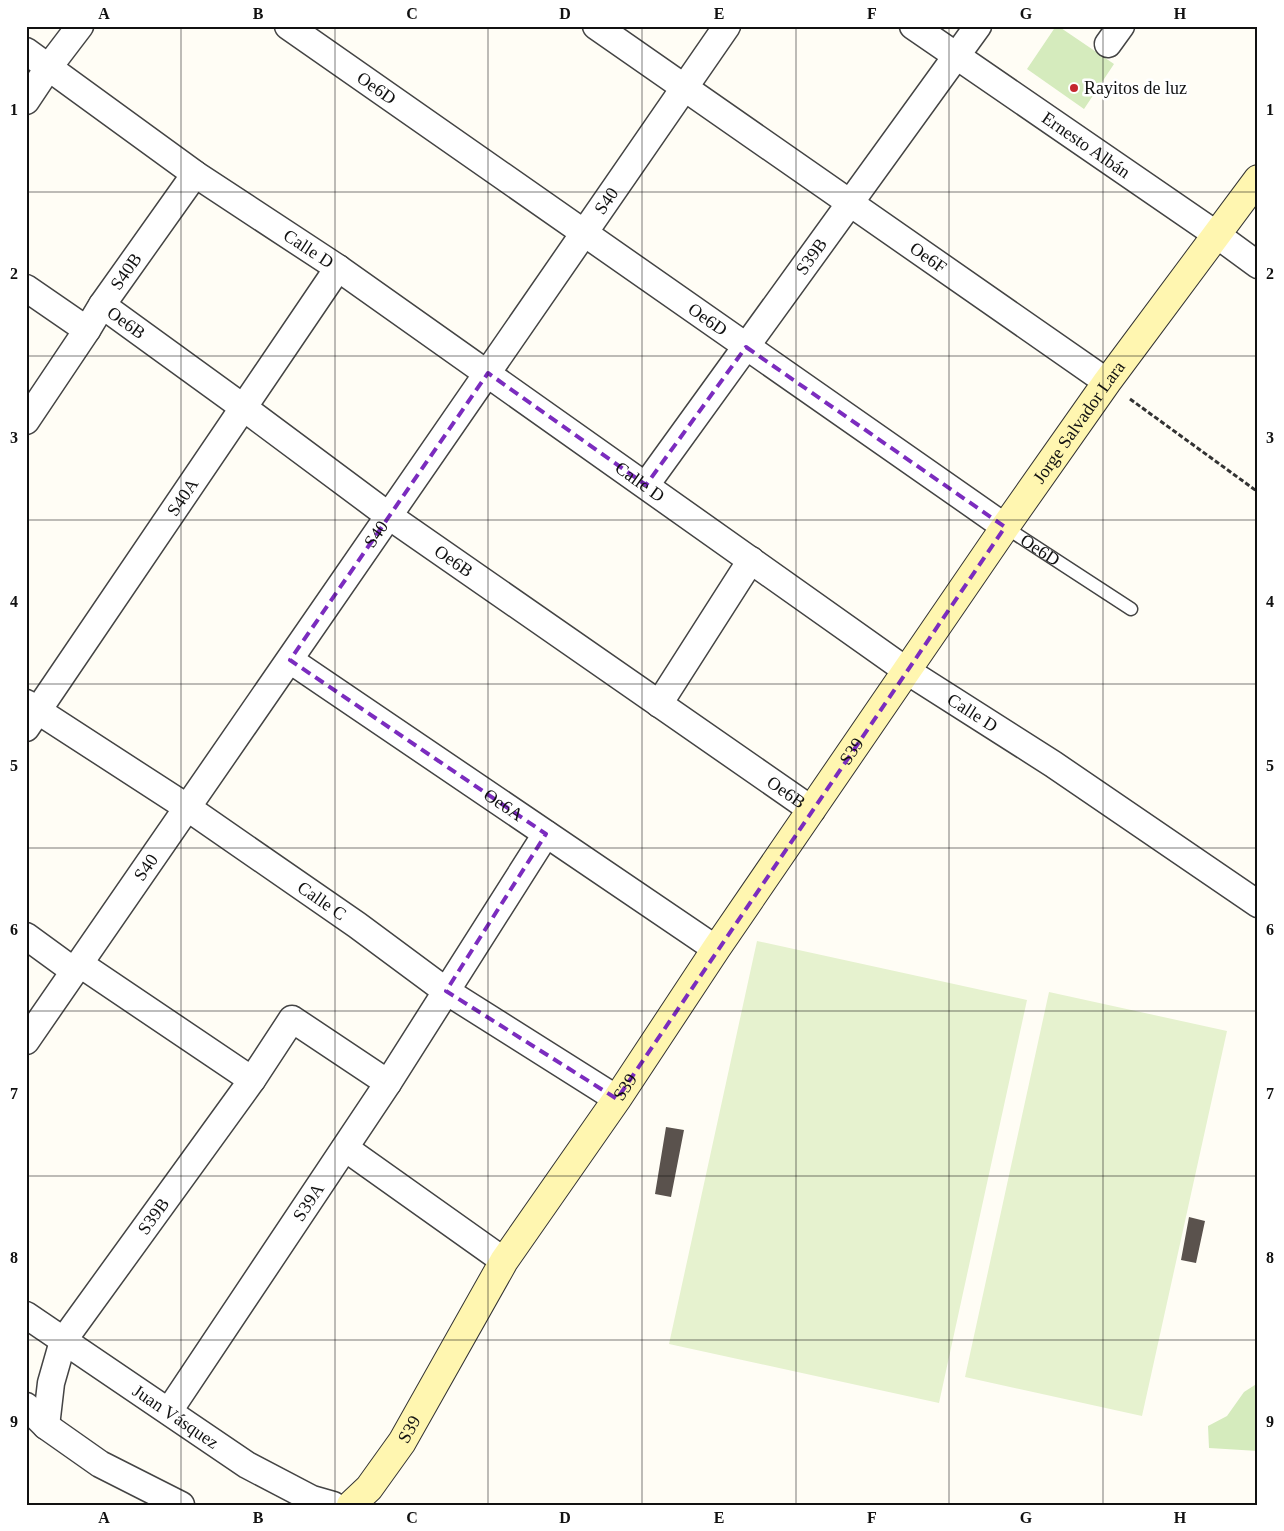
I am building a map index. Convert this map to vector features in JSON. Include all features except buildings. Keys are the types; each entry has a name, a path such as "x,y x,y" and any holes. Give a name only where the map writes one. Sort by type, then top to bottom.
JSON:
{"street":[{"path":"26,101 80,26"},
{"name":"Oe6D","path":"288,26 1005,528"},
{"name":"Oe6F","path":"596,26 1107,382"},
{"name":"S40","path":"26,1041 727,26"},
{"name":"Ernesto Albán","path":"913,26 1258,264"},
{"name":"S39B","path":"646,485 978,26"},
{"name":"Calle D","path":"26,51 195,174 338,268 907,671 1053,764 1258,904"},
{"name":"S40B","path":"26,420 102,305 195,174"},
{"name":"Jorge Salvador Lara","path":"907,671 1107,382 1258,179"},
{"name":"S40A","path":"30,714 244,408 338,268"},
{"name":"Oe6B","path":"26,288 87,330"},
{"name":"Oe6B","path":"102,305 389,516 812,810"},
{"path":"659,704 751,560"},
{"name":"Oe6A","path":"290,660 716,949"},
{"name":"S39","path":"351,1505 369,1488 402,1442 504,1261 617,1099 716,949 907,671"},
{"name":"Calle C","path":"30,714 188,808 357,925 446,992 617,1099"},
{"name":"S39A","path":"169,1411 388,1083 546,834"},
{"path":"26,936 252,1080"},
{"name":"S39B","path":"46,1426 52,1383 63,1341 252,1080 292,1019 388,1083"},
{"path":"345,1148 504,1261"},
{"name":"Juan Vásquez","path":"26,1315 247,1465 312,1499 333,1505"},
{"path":"26,1406 46,1426 100,1464 181,1505"}],"lane":[{"name":"Oe6D","path":"1005,528 1131,609"}],"path":[{"path":"1107,382 1258,492"}],"highlighted area":[{"path":"746,347 1005,527 617,1099 446,991 546,834 290,660 488,373 646,485"}],"green space":[{"path":"1056,26 1114,64 1084,109 1027,69"},
{"path":"757,941 1027,1000 939,1403 669,1344"},
{"path":"1049,992 1227,1031 1142,1416 965,1377"},
{"path":"1258,1383 1258,1451 1209,1448 1208,1426 1227,1416 1244,1392"}],"place":[{"name":"Rayitos de luz","path":"1074,88"}]}
